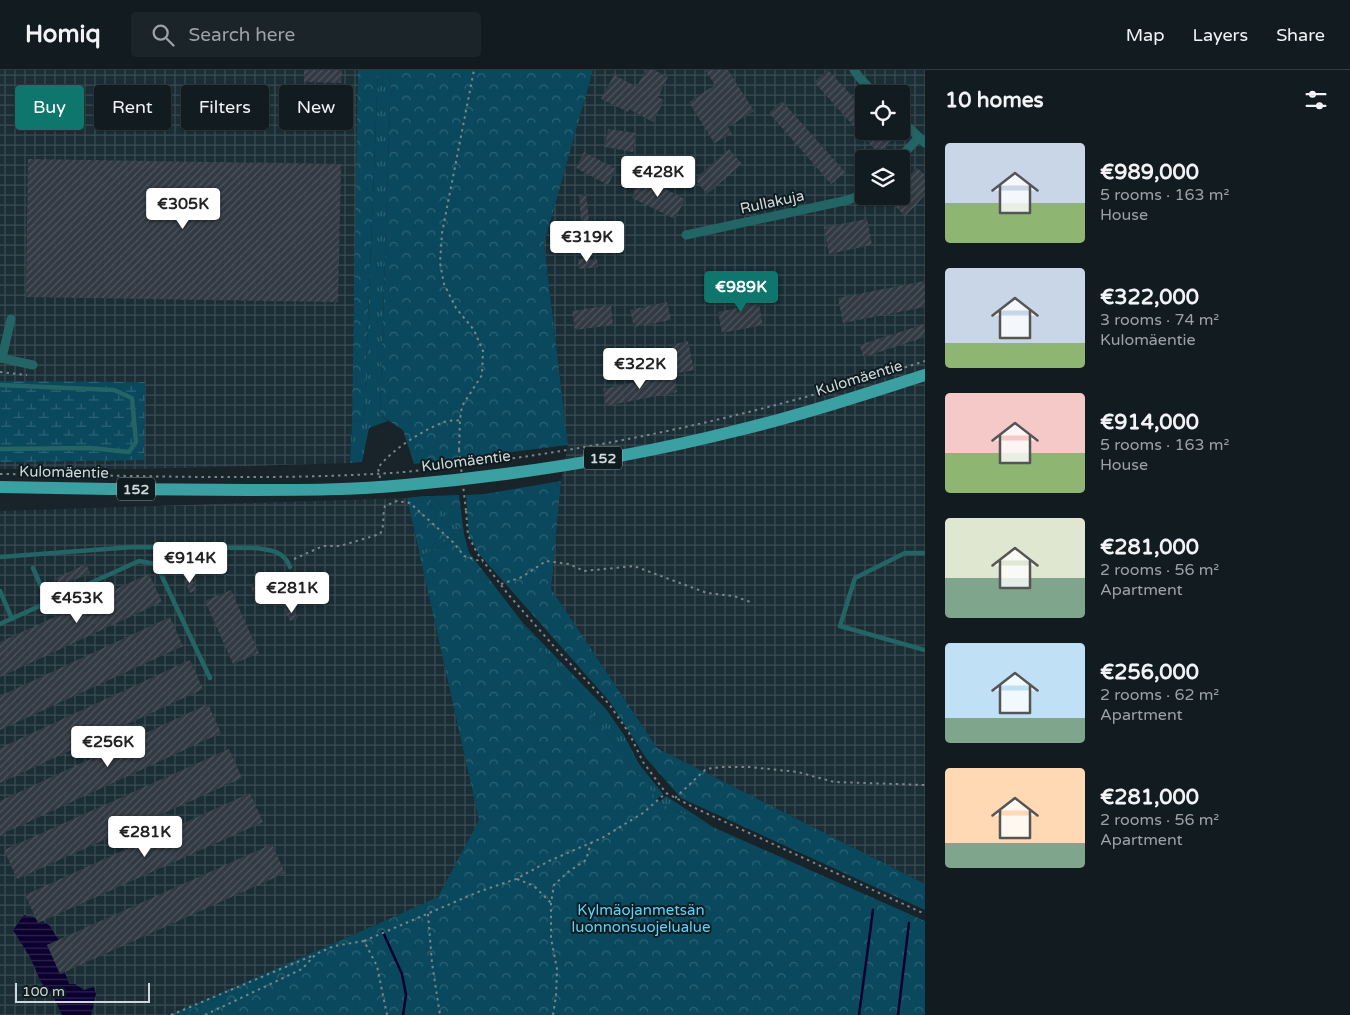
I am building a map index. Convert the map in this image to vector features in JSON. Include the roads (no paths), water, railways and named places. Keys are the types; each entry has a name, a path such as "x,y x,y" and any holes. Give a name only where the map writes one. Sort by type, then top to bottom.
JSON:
{"main road":[{"name":"Kulomäentie","path":"0,488 234,490 380,487 487,476 655,449 736,431 925,375"}],"street":[{"path":"854,70 867,85"},
{"path":"910,129 922,140 910,150"},
{"name":"Rullakuja","path":"686,235 855,197"},
{"path":"11,319 1,358 33,365"}],"lane":[{"path":"0,385 114,390 132,398 136,442 129,452 91,448 0,449"},
{"path":"0,557 133,547 256,548 282,554 289,564"},
{"path":"925,553 905,554 855,578 840,626 925,650"},
{"path":"0,624 139,561 156,564 210,678"},
{"path":"33,568 48,602"},
{"path":"0,591 12,619"}],"waterway":[{"path":"859,1015 873,910"},
{"path":"898,1015 909,923"},
{"path":"383,932 402,974 406,995 403,1015"}],"park label":[{"name":"Kylmäojanmetsän luonnonsuojelualue","path":"641,918"}]}
